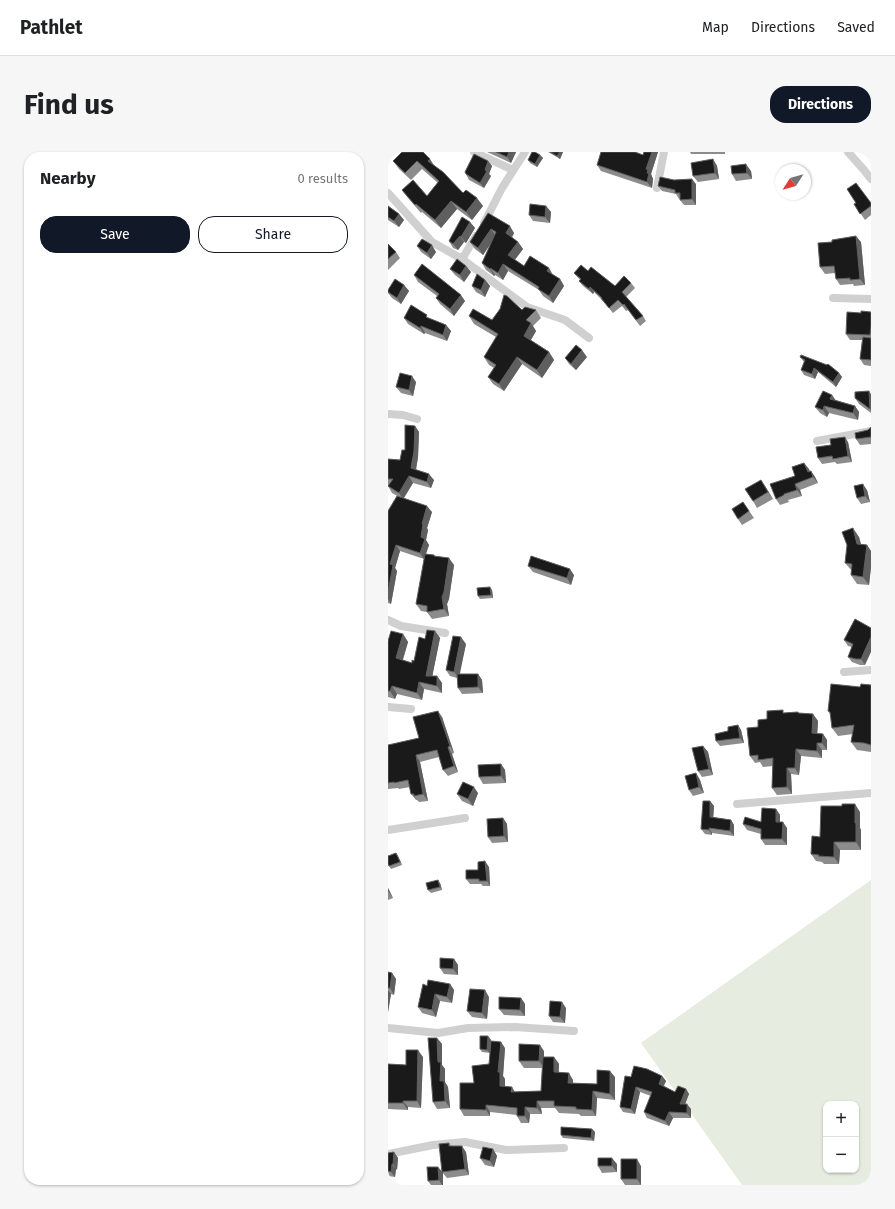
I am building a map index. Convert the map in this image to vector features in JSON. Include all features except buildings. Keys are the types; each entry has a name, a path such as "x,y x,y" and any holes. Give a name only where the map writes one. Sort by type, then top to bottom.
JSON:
{"street":[{"path":"474,152 513,170"},
{"path":"462,260 484,224 502,188 525,152"},
{"path":"657,188 664,152"},
{"path":"848,152 871,180"},
{"path":"388,193 432,242 462,260 528,307 565,320 589,338"},
{"path":"833,298 871,299"},
{"path":"388,414 403,415 417,419"},
{"path":"817,441 871,431"},
{"path":"388,620 401,626 445,633"},
{"path":"844,672 871,670"},
{"path":"388,707 411,709"},
{"path":"737,804 871,793"},
{"path":"388,830 465,818"},
{"path":"388,1028 438,1033 468,1028 507,1027 574,1031"},
{"path":"388,1154 433,1145 465,1142 506,1150 564,1148"}],"shaded area":[{"path":"871,880 871,1185 742,1185 641,1043"}]}
